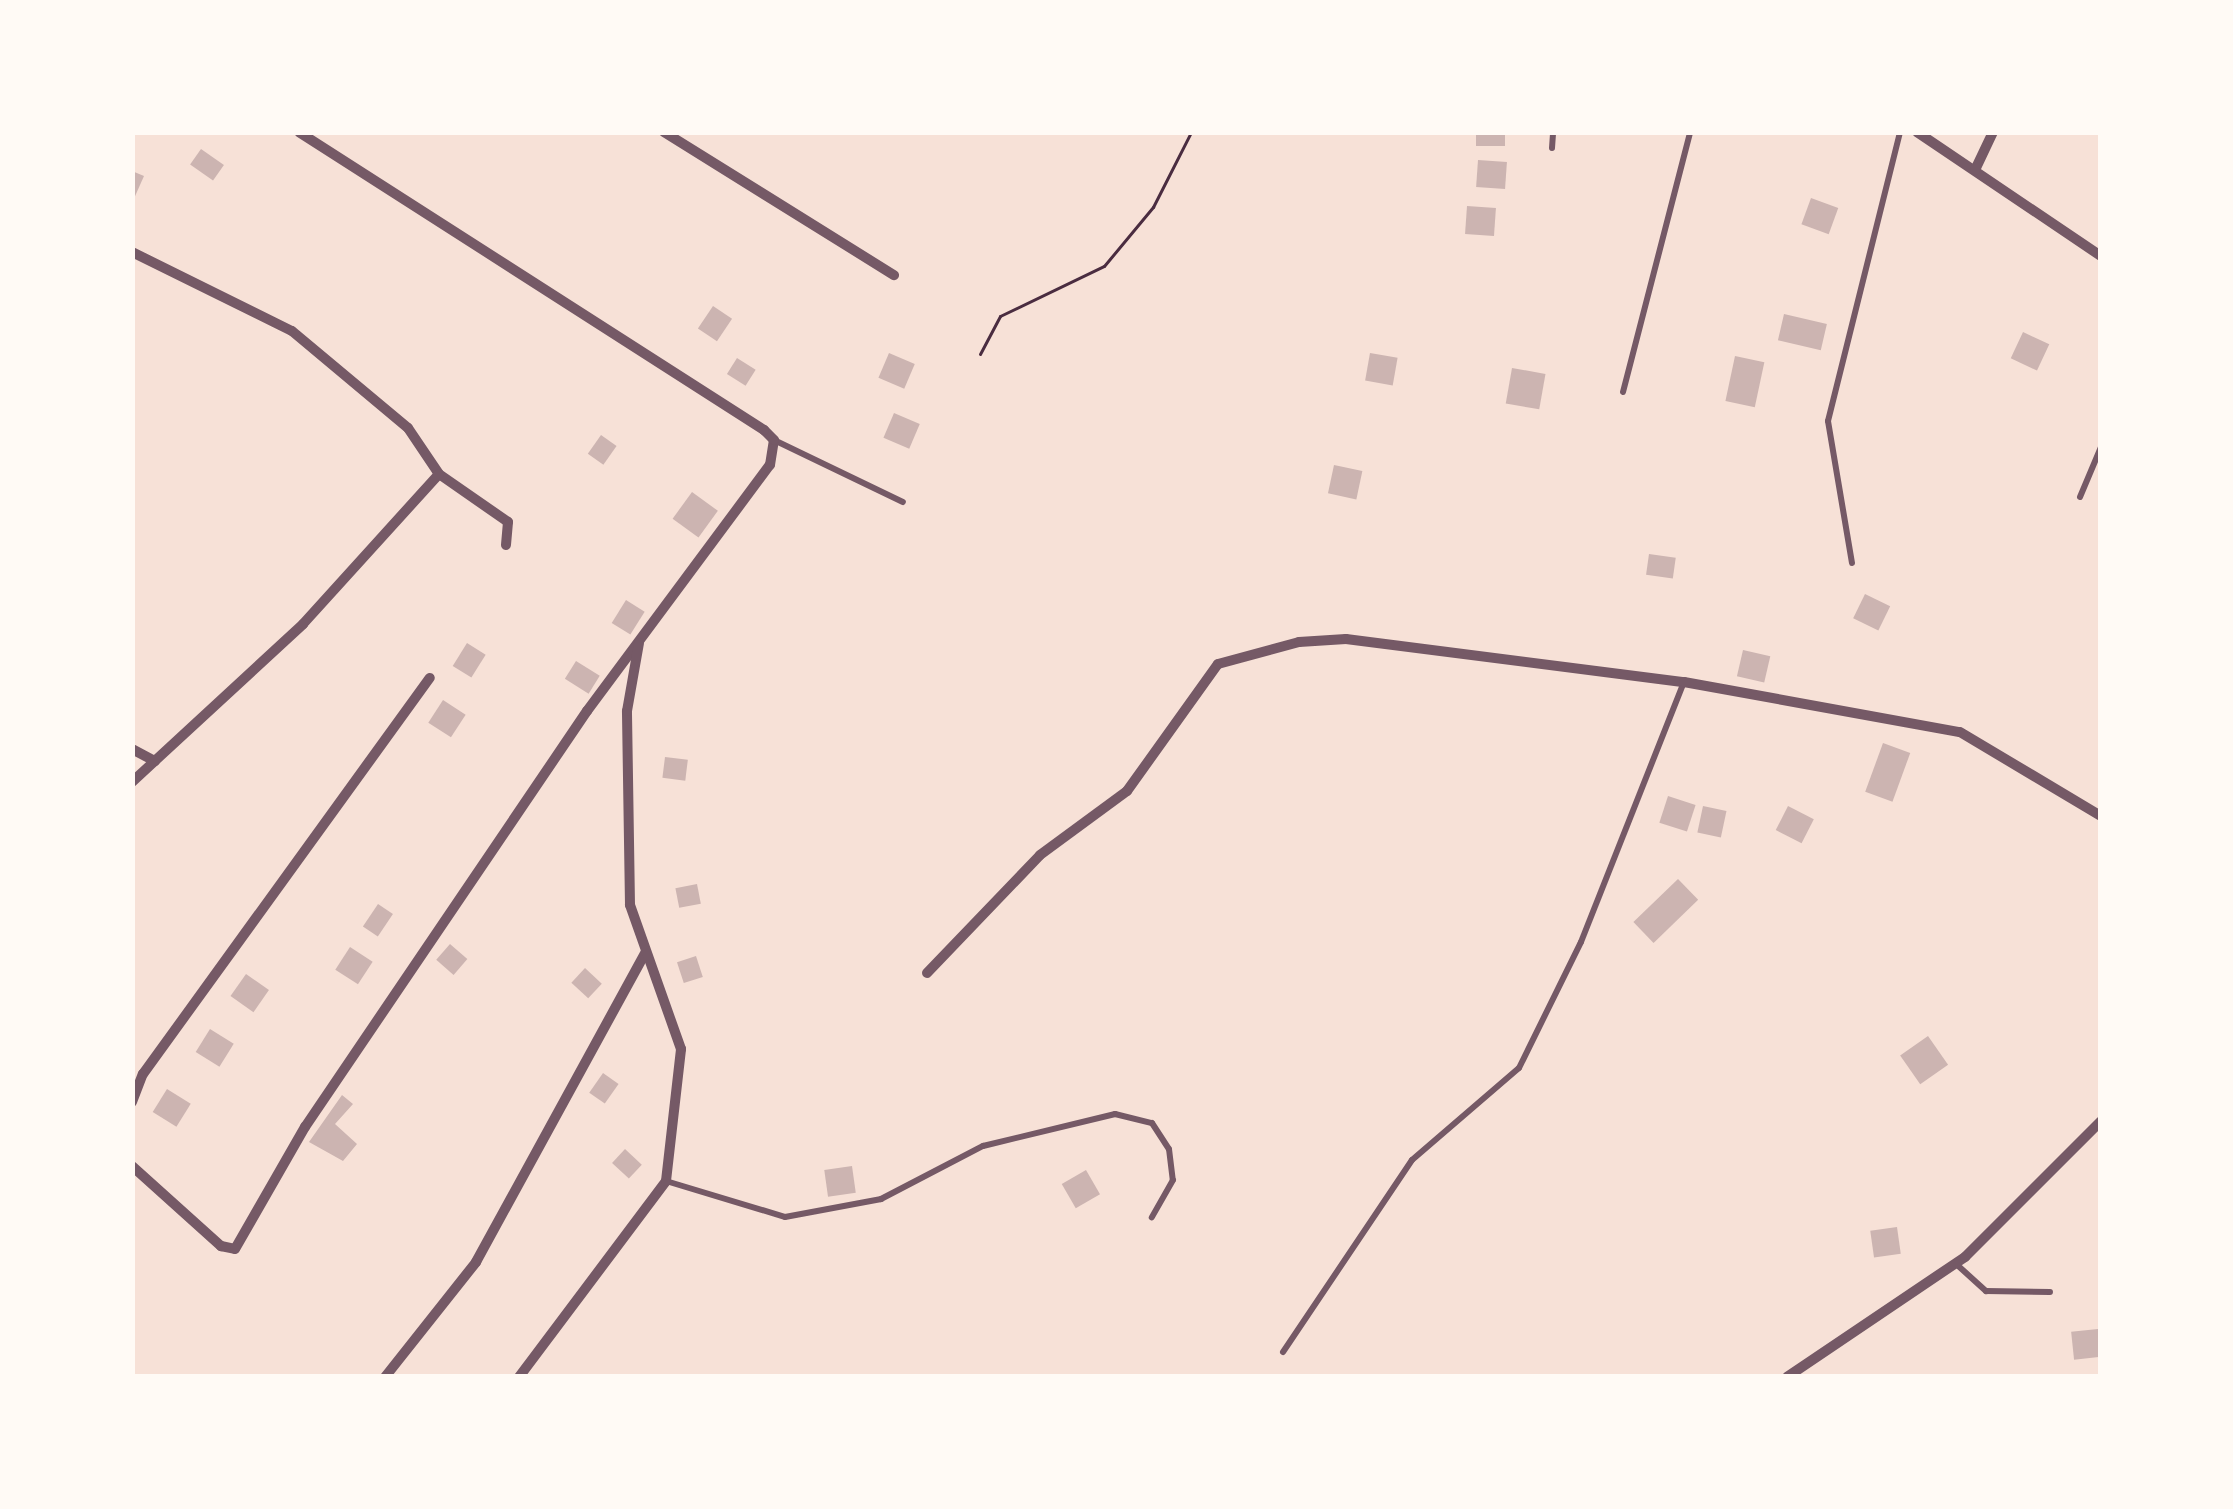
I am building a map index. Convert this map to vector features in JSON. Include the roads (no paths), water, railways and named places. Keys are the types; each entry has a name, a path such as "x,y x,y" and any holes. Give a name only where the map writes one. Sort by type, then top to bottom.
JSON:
{"street":[{"path":"132,1166 220,1246 235,1249 305,1127 640,642 770,465 774,440 299,132"},
{"path":"664,132 894,274"},
{"path":"1917,132 2101,256"},
{"path":"1975,170 1993,132"},
{"path":"132,252 292,331 408,428 439,474 508,522 506,545"},
{"path":"132,782 303,624 439,474"},
{"path":"927,973 1040,855 1127,791 1218,664 1249,650 1346,640 1684,682 1960,732 2101,815"},
{"path":"519,1377 666,1181 681,1049 661,979 645,953 630,905 627,711 640,642"},
{"path":"132,1102 142,1074 430,678"},
{"path":"132,749 155,761"},
{"path":"385,1377 476,1262 645,953"},
{"path":"1787,1377 1955,1263 2101,1120"}],"lane":[{"path":"1552,148 1553,132"},
{"path":"1623,392 1690,132"},
{"path":"1852,563 1828,421 1900,132"},
{"path":"774,440 903,502"},
{"path":"2080,497 2101,447"},
{"path":"1283,1352 1412,1160 1519,1068 1581,943 1684,682"},
{"path":"666,1181 785,1217 881,1199 983,1146 1115,1114 1152,1123 1169,1149 1173,1180 1152,1216"},
{"path":"1955,1263 1986,1291 2050,1292"}]}
